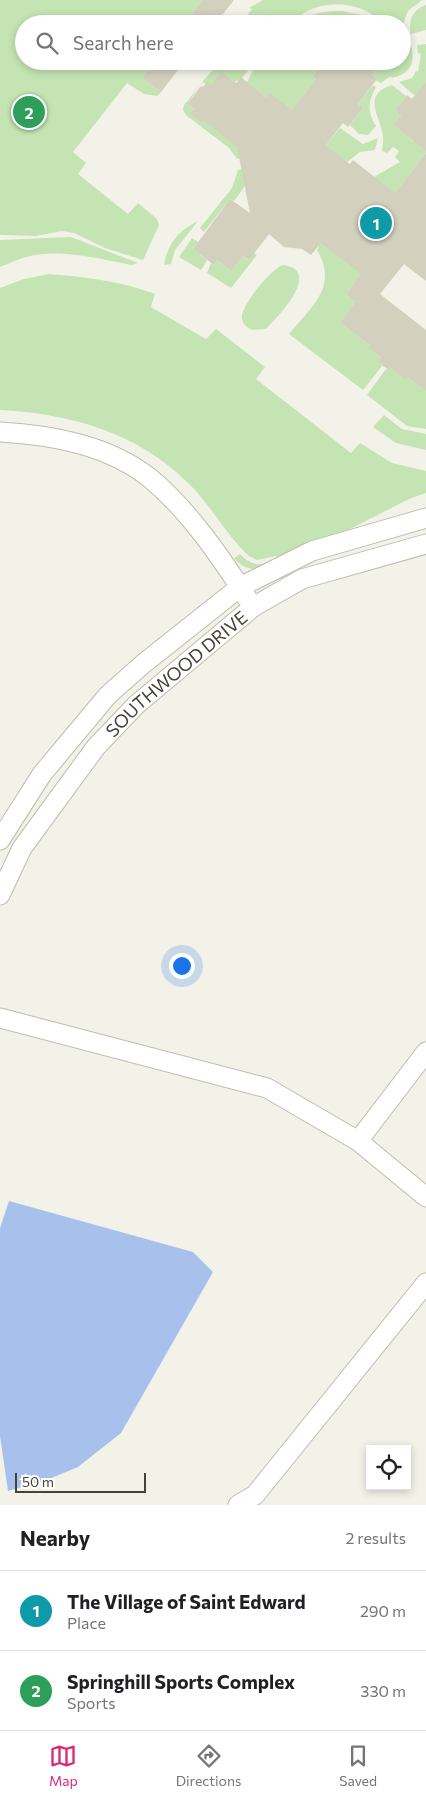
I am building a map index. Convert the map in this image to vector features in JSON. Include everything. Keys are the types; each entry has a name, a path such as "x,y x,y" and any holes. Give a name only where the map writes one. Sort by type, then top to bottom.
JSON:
{"street":[{"path":"0,432 41,434 78,443 123,462 150,479 179,507 210,546 253,607"},
{"name":"SOUTHWOOD DRIVE","path":"0,840 42,774 108,695 142,664 240,587 312,551 426,518"},
{"name":"SOUTHWOOD DRIVE","path":"0,895 22,848 96,747 136,705 253,607 302,579 426,544"},
{"path":"0,1018 267,1088 358,1141 426,1197"},
{"path":"358,1141 426,1052"},
{"path":"238,1505 255,1495 426,1283"}],"green space":[{"path":"0,0 203,0 191,15 15,15 15,70 148,70 142,78 161,92 157,96 144,94 127,83 73,152 86,163 78,174 128,214 138,203 157,219 159,225 143,260 105,248 74,233 62,231 36,236 0,235"},
{"path":"263,0 422,0 408,11 406,15 373,15 355,7 336,4 316,8 302,15 248,15 252,9 249,8"},
{"path":"426,5 426,30 411,34 412,16 421,7"},
{"path":"342,11 361,15 314,15"},
{"path":"426,44 426,82 415,96 399,82 412,78 416,71 418,72 421,54 418,53 417,45"},
{"path":"411,45 413,57 411,64"},
{"path":"213,70 247,70 242,77 230,84 215,86 202,82"},
{"path":"253,70 317,70 313,76 316,79 300,100 291,117 269,92 266,97 247,82"},
{"path":"376,70 408,70 399,76 392,78 391,76 381,83 376,81 377,79 372,75"},
{"path":"200,85 187,104 194,109 191,114 225,137 261,151 237,159 229,148 186,115 183,110 184,105"},
{"path":"373,85 376,87 371,97 370,111 376,126 368,135 359,134 350,125 363,108 358,104"},
{"path":"392,85 406,96 395,110 401,115 393,125 413,141 426,146 426,153 392,197 374,177 400,162 395,157 399,151 393,147 387,153 382,151 383,134 375,105 378,93"},
{"path":"340,128 363,144 378,138 375,150 360,152 347,162 326,145"},
{"path":"241,169 250,179 234,201 230,199 204,232 200,228 232,188 238,170"},
{"path":"198,221 175,250 171,264 164,265 168,250 175,238"},
{"path":"71,237 138,263 132,265 68,254 43,254 19,259 0,267 0,240"},
{"path":"192,238 198,242 193,249 207,260 201,270 179,257"},
{"path":"310,239 376,255 346,294 355,302 340,322 381,357 377,362 382,366 363,390 289,334 320,296 324,286 325,275 323,263 317,250 319,247"},
{"path":"254,253 257,255 231,288 207,273 211,263 214,265 217,260 231,271 243,256 248,260"},
{"path":"283,265 294,269 299,275 294,294 266,329 252,330 243,321 242,313 264,280"},
{"path":"49,274 103,280 155,294 151,307 206,339 216,329 265,367 256,379 351,453 360,443 392,463 426,471 426,493 409,499 279,565 255,569 244,566 234,558 240,554 253,563 263,564 278,558 276,556 257,560 249,556 188,483 148,451 101,429 76,421 26,412 0,410 0,288 24,279"},
{"path":"391,368 406,379 409,376 426,391 426,429 407,426 367,395 386,369"},
{"path":"384,415 402,429 426,434 426,450 396,443 373,427"}],"water":[{"path":"9,1201 193,1252 213,1272 121,1433 78,1467 49,1479 8,1491 0,1436 0,1228"}],"building":[{"path":"203,0 234,0 222,15 191,15"},
{"path":"148,70 178,70 161,92 142,78"},
{"path":"317,70 376,70 372,75 377,79 358,104 363,108 348,127 343,123 326,145 350,164 353,160 395,193 426,153 426,281 404,264 380,294 426,330 426,391 408,377 406,380 391,368 389,370 377,362 381,357 368,348 370,346 340,322 355,302 346,294 361,274 321,243 311,255 302,249 284,247 269,234 249,260 243,256 231,271 217,260 214,265 193,249 230,199 250,213 237,147 204,121 202,123 190,114 194,109 187,104 201,86 203,87 207,82 211,85 221,72 236,83 241,77 266,97 269,92 292,110 316,79 313,76"},
{"path":"426,82 426,151 393,125 401,115 395,110 407,95 412,99"}],"place":[{"name":"Springhill Sports Complex","path":"29,112"},
{"name":"The Village of Saint Edward","path":"376,223"}]}
